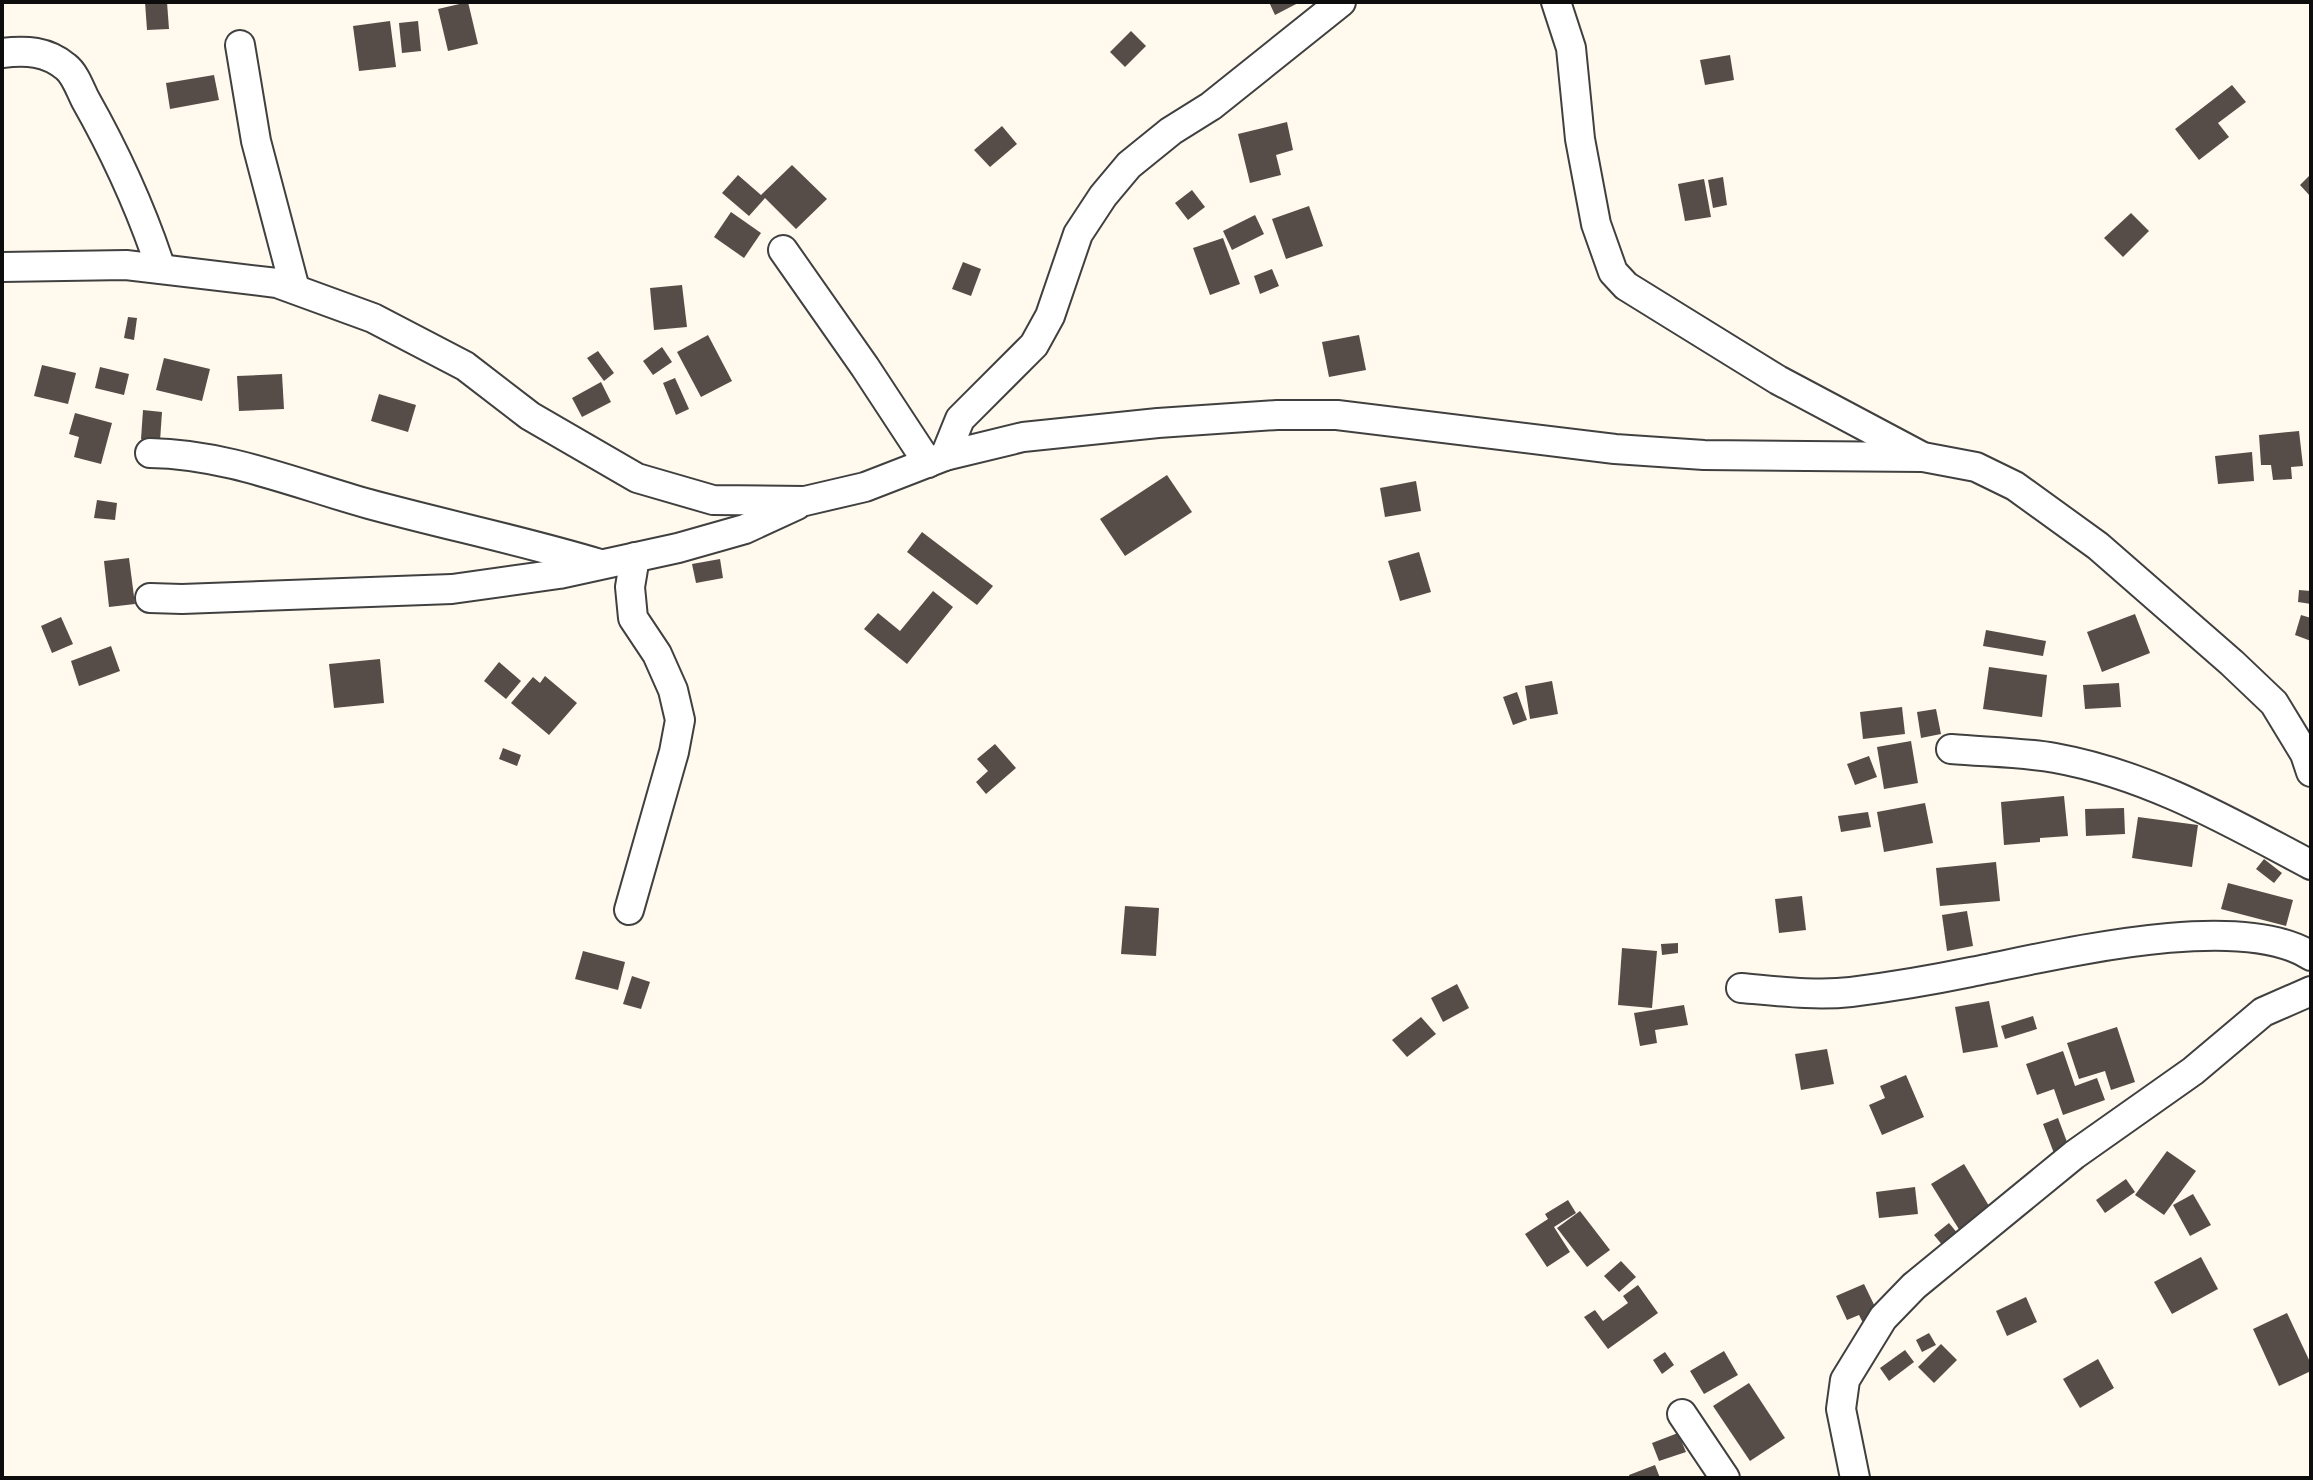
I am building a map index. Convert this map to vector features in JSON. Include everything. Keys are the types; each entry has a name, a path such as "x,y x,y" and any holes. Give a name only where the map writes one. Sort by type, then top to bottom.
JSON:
{"street":[{"path":"936,460 960,419 1034,345 1050,316 1078,234 1103,196 1129,165 1171,131 1211,106 1341,2"},
{"path":"1556,2 1571,48 1580,139 1596,224 1613,272 1626,286 1764,372 1923,457"},
{"path":"240,45 256,141 295,289"},
{"path":"2,53 45,53 69,69 104,131 151,238 161,269"},
{"path":"783,250 865,367 936,460"},
{"path":"2,267 126,265 277,283 373,318 465,366 530,416 637,478 713,500 805,501"},
{"path":"150,598 452,589 559,574 745,529 805,501 865,487 936,460 1023,437 1158,423 1277,415 1337,415 1615,449 1704,455 1923,457 1976,467 2015,486 2098,546 2274,703 2305,754 2311,772"},
{"path":"150,453 185,454 244,466 370,504 542,546 601,565"},
{"path":"629,910 674,752 680,720 673,690 657,654 633,618 630,587 635,557"},
{"path":"1951,749 2053,757 2121,774 2184,798 2311,865"},
{"path":"1741,988 1850,992 2101,947 2223,936 2257,936 2290,945 2311,956"},
{"path":"1855,1478 1841,1409 1845,1380 1883,1318 1923,1278 2074,1155 2193,1071 2263,1012 2311,991"},
{"path":"1682,1414 1725,1478"}],"building":[{"path":"145,2 167,2 169,29 147,30"},
{"path":"468,2 478,44 448,51 438,9"},
{"path":"1269,2 1300,2 1275,15"},
{"path":"390,21 396,67 359,71 353,26"},
{"path":"418,21 421,51 402,53 399,23"},
{"path":"1131,31 1146,46 1125,67 1110,52"},
{"path":"1730,55 1734,80 1705,85 1700,60"},
{"path":"214,75 219,100 170,109 166,83"},
{"path":"2232,85 2246,102 2218,123 2229,137 2199,160 2175,129"},
{"path":"1287,122 1293,150 1276,155 1281,175 1250,183 1238,134"},
{"path":"1002,126 1017,144 990,167 974,150"},
{"path":"792,165 827,199 796,229 765,198 749,216 722,193 738,175 761,195"},
{"path":"2311,174 2311,197 2300,185"},
{"path":"1723,177 1727,205 1713,208 1708,180"},
{"path":"1704,179 1711,217 1685,221 1678,184"},
{"path":"1192,190 1205,207 1188,220 1175,203"},
{"path":"1309,206 1323,246 1286,259 1272,219"},
{"path":"731,212 761,233 744,258 714,237"},
{"path":"2131,213 2149,231 2123,257 2104,238"},
{"path":"1255,215 1264,234 1232,250 1223,231"},
{"path":"1223,238 1240,284 1210,295 1193,248"},
{"path":"963,262 981,269 971,296 952,289"},
{"path":"1272,269 1279,286 1260,294 1254,276"},
{"path":"682,285 687,327 654,330 650,288"},
{"path":"128,317 137,318 134,340 124,338"},
{"path":"708,335 732,381 701,397 677,352"},
{"path":"1359,335 1366,370 1329,377 1322,342"},
{"path":"662,347 672,362 653,375 643,361"},
{"path":"598,351 614,373 604,381 587,358"},
{"path":"164,358 210,369 202,401 156,390"},
{"path":"42,365 76,373 68,404 34,396"},
{"path":"100,367 129,374 124,395 95,388"},
{"path":"282,374 284,409 239,411 237,376"},
{"path":"675,378 689,409 676,415 663,383"},
{"path":"601,382 611,402 582,417 572,398"},
{"path":"379,394 416,405 408,432 371,421"},
{"path":"143,410 162,412 160,441 141,439"},
{"path":"75,413 112,423 101,464 74,457 79,437 69,434"},
{"path":"2299,431 2303,466 2291,467 2292,479 2273,480 2271,465 2261,465 2259,435"},
{"path":"2252,452 2254,481 2218,484 2215,456"},
{"path":"1167,475 1192,512 1125,556 1100,519"},
{"path":"1416,481 1421,511 1385,517 1380,488"},
{"path":"97,500 117,503 115,520 94,518"},
{"path":"922,532 993,586 977,605 907,552"},
{"path":"1419,552 1431,592 1400,601 1388,561"},
{"path":"129,558 135,604 109,607 104,561"},
{"path":"720,559 723,578 696,583 692,564"},
{"path":"2299,590 2311,591 2311,604 2298,602"},
{"path":"933,591 953,607 907,664 864,629 878,613 900,631"},
{"path":"2135,614 2150,653 2102,672 2087,632"},
{"path":"2301,615 2311,618 2311,641 2295,635"},
{"path":"61,617 73,644 52,653 41,626"},
{"path":"1986,630 2046,641 2043,656 1983,646"},
{"path":"111,646 120,671 79,686 71,661"},
{"path":"380,659 384,703 334,708 329,664"},
{"path":"499,662 521,681 506,699 484,681"},
{"path":"1989,667 2047,675 2042,717 1983,709"},
{"path":"545,676 577,703 549,735 511,703 533,677 540,683"},
{"path":"1552,681 1558,714 1530,719 1525,686"},
{"path":"2119,683 2121,707 2085,709 2083,685"},
{"path":"1517,692 1527,720 1513,725 1503,697"},
{"path":"1902,707 1905,734 1863,739 1860,712"},
{"path":"1936,709 1941,734 1921,738 1917,712"},
{"path":"1911,741 1918,783 1884,789 1877,747"},
{"path":"995,744 1016,768 986,794 976,782 988,771 977,759"},
{"path":"503,748 521,755 517,766 499,759"},
{"path":"1869,756 1877,777 1855,785 1847,764"},
{"path":"2064,796 2068,836 2004,845 2001,802"},
{"path":"1925,803 1933,843 1884,852 1877,812"},
{"path":"2124,808 2125,834 2086,836 2085,809"},
{"path":"1868,812 1871,827 1841,832 1838,816"},
{"path":"2138,817 2198,825 2192,867 2132,858"},
{"path":"2264,859 2282,873 2274,883 2256,869"},
{"path":"1996,862 2000,901 1940,906 1936,868"},
{"path":"2228,883 2293,900 2286,926 2221,909"},
{"path":"1802,896 1806,930 1779,933 1775,899"},
{"path":"1125,906 1159,908 1156,956 1121,954"},
{"path":"1967,911 1973,946 1947,951 1942,915"},
{"path":"1678,943 1678,953 1662,955 1661,944"},
{"path":"1622,948 1657,951 1652,1008 1618,1005"},
{"path":"583,951 625,962 618,990 575,979"},
{"path":"632,976 650,982 641,1009 623,1004"},
{"path":"1457,984 1469,1008 1443,1022 1431,998"},
{"path":"1989,1001 1998,1047 1963,1053 1955,1007"},
{"path":"1684,1005 1688,1025 1655,1030 1657,1043 1640,1046 1634,1013"},
{"path":"2033,1016 2037,1029 2005,1039 2001,1026"},
{"path":"1421,1017 1436,1034 1407,1057 1392,1040"},
{"path":"2117,1027 2135,1082 2111,1090 2105,1071 2079,1079 2067,1043"},
{"path":"1827,1049 1834,1084 1801,1090 1795,1054"},
{"path":"2063,1051 2075,1086 2097,1078 2105,1100 2063,1115 2054,1089 2037,1095 2026,1064"},
{"path":"1906,1075 1924,1117 1882,1135 1869,1105 1885,1098 1880,1086"},
{"path":"2058,1118 2070,1150 2055,1156 2043,1124"},
{"path":"2167,1151 2196,1171 2164,1215 2135,1195"},
{"path":"1964,1164 1992,1211 1960,1231 1931,1184"},
{"path":"2126,1179 2135,1192 2105,1213 2096,1200"},
{"path":"1915,1187 1918,1214 1879,1218 1876,1192"},
{"path":"2193,1194 2211,1225 2190,1236 2173,1205"},
{"path":"1568,1200 1576,1213 1554,1227 1570,1252 1547,1267 1525,1234 1548,1219 1545,1214"},
{"path":"1580,1211 1610,1250 1587,1267 1557,1228"},
{"path":"1949,1223 1963,1240 1948,1252 1934,1235"},
{"path":"2201,1257 2218,1289 2172,1314 2154,1282"},
{"path":"1621,1261 1636,1277 1619,1292 1604,1276"},
{"path":"1864,1284 1880,1317 1864,1325 1859,1315 1847,1320 1836,1296"},
{"path":"1638,1285 1658,1313 1608,1349 1584,1317 1595,1310 1603,1321 1628,1303 1623,1296"},
{"path":"2026,1297 2037,1322 2007,1336 1996,1311"},
{"path":"2287,1313 2311,1364 2311,1371 2279,1386 2253,1329"},
{"path":"1929,1333 1936,1345 1922,1352 1916,1340"},
{"path":"1941,1344 1957,1360 1934,1383 1918,1367"},
{"path":"1905,1350 1914,1362 1889,1381 1880,1368"},
{"path":"1724,1351 1738,1375 1704,1394 1690,1371"},
{"path":"1665,1352 1674,1365 1662,1374 1653,1360"},
{"path":"2098,1359 2114,1388 2080,1408 2063,1379"},
{"path":"1749,1383 1785,1438 1750,1461 1713,1406"},
{"path":"1678,1433 1686,1452 1659,1461 1652,1443"},
{"path":"1655,1465 1660,1478 1630,1478 1629,1475"}]}
